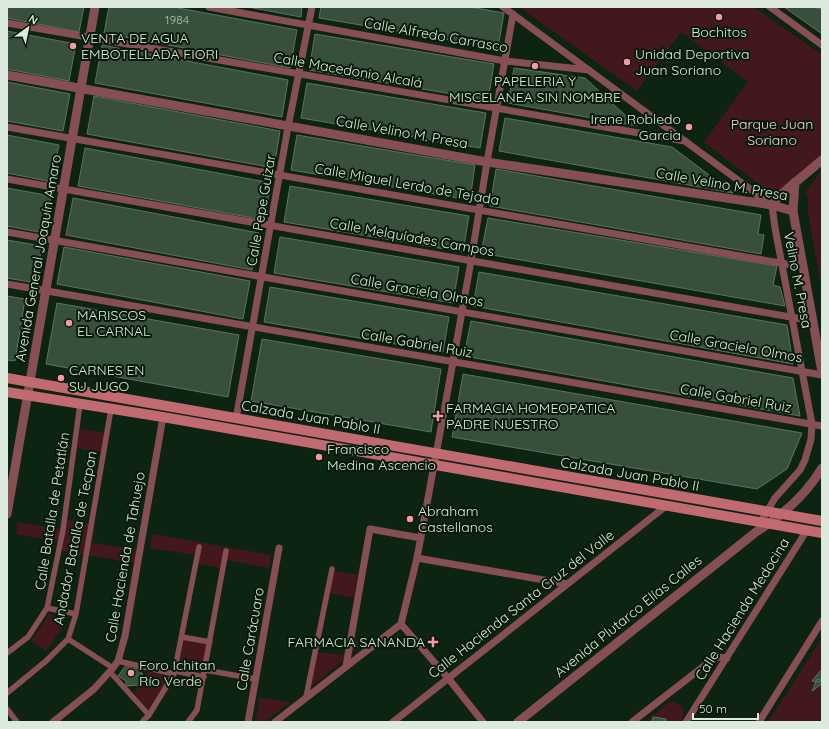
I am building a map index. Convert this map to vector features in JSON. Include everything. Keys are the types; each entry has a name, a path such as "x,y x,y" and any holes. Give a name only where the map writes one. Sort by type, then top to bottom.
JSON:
{"main road":[{"name":"Calzada Juan Pablo II","path":"7,378 822,521"},
{"name":"Calzada Juan Pablo II","path":"7,392 163,417 822,533"}],"street":[{"name":"Avenida General Joaquín Amaro","path":"7,514 95,7"},
{"name":"Calle Alfredo Carrasco","path":"209,7 309,24 505,61 589,70"},
{"name":"Calle Pepe Guízar","path":"236,418 281,175 288,126 312,7"},
{"path":"503,7 770,205 822,160"},
{"path":"770,7 822,45"},
{"path":"276,722 401,624 417,558 453,362 513,14"},
{"name":"Calle Macedonio Alcalá","path":"7,24 685,141"},
{"name":"Calle Velino M. Presa","path":"7,74 487,162 770,205 793,211"},
{"name":"Calle Miguel Lerdo de Tejada","path":"7,127 803,266"},
{"name":"Calle Melquíades Campos","path":"7,179 813,321"},
{"path":"795,182 793,211 822,373"},
{"name":"Velino M. Presa","path":"766,512 780,492 800,470 805,460 811,439 812,424 770,205"},
{"name":"Calle Graciela Olmos","path":"7,232 802,371 822,373"},
{"name":"Calle Gabriel Ruiz","path":"7,284 822,426"},
{"name":"Calle Batalla de Petatlán","path":"7,653 28,637 47,608 63,530 80,404"},
{"name":"Andador Batalla de Tecpan","path":"7,693 46,661 68,639 76,614 111,409"},
{"name":"Calle Hacienda de Tahuejo","path":"53,722 94,689 112,670 118,661 125,636 163,417"},
{"name":"Avenida Plutarco Elías Calles","path":"518,722 756,532 765,523 782,514 804,494 822,468"},
{"name":"Calle Hacienda Santa Cruz del Valle","path":"393,722 666,506"},
{"name":"Avenida Plutarco Elías Calles","path":"765,523 766,512"},
{"path":"346,666 370,529 420,538"},
{"name":"Calle Hacienda Medocina","path":"686,722 807,530"},
{"path":"144,721 174,673 199,547"},
{"name":"Calle Carácuaro","path":"248,722 279,548"},
{"path":"188,722 197,710 206,670 226,551"},
{"path":"417,558 568,584"},
{"path":"306,697 332,568"},
{"path":"47,608 76,614"},
{"path":"759,722 822,621"},
{"path":"401,624 484,722"},
{"path":"182,637 210,642"},
{"path":"68,639 112,670 149,715"},
{"path":"632,722 709,662 718,657 727,658"},
{"path":"118,661 174,673 204,677"},
{"path":"206,670 256,679"},
{"path":"7,709 17,722"}],"green space":[{"name":"Parque Juan Soriano","path":"519,7 754,7 822,55 822,157 794,180 772,194 704,142 748,82 681,32 637,91"},
{"path":"822,169 822,291 808,212 808,196 805,193"},
{"path":"81,429 105,433 101,452 77,448"},
{"path":"62,519 95,525 92,543 138,550 136,563 56,550 57,541 16,534 18,522 60,529"},
{"path":"152,534 271,555 269,568 226,560 225,569 195,563 196,555 150,548"},
{"path":"334,571 358,575 354,598 330,593"},
{"path":"50,613 65,624 46,651 31,641"},
{"path":"822,638 822,722 768,722"},
{"path":"184,639 208,644 202,674 179,670"},
{"path":"347,639 364,642 310,688 318,652 344,655"},
{"path":"148,671 170,677 149,710 134,693"},
{"path":"260,698 290,702 265,722 255,722"},
{"path":"674,702 682,708 684,713 680,722 645,722 668,703"}],"building":[{"path":"7,7 84,7 79,32 7,18"},
{"path":"109,7 173,7 297,30 290,68 104,33"},
{"path":"248,7 302,7 301,17"},
{"path":"321,7 470,7 504,13 498,48 319,18"},
{"path":"784,7 811,7 822,9 822,34"},
{"path":"7,31 76,44 69,81 7,69"},
{"path":"315,34 494,64 488,100 309,70"},
{"path":"102,45 288,80 282,117 95,83"},
{"path":"514,68 585,78 637,126 508,103"},
{"path":"7,82 70,94 63,131 7,121"},
{"path":"307,83 486,113 480,148 301,118"},
{"path":"94,96 280,131 274,168 87,134"},
{"path":"505,118 672,147 733,193 499,151"},
{"path":"7,135 59,145 52,182 7,173"},
{"path":"297,135 475,165 470,200 291,170"},
{"path":"85,148 271,183 264,220 78,186"},
{"path":"496,169 761,215 758,234 764,235 761,254 490,206"},
{"path":"290,186 469,216 463,252 284,222"},
{"path":"7,188 51,196 44,233 7,226"},
{"path":"73,198 259,233 252,270 66,235"},
{"path":"488,218 777,266 773,285 780,287 785,306 481,253"},
{"path":"280,237 459,267 453,303 274,273"},
{"path":"7,240 42,246 35,283 7,278"},
{"path":"64,247 250,281 243,319 57,284"},
{"path":"479,272 787,325 793,364 473,306"},
{"path":"270,287 449,317 443,352 264,322"},
{"path":"7,296 25,299 15,361 7,360"},
{"path":"57,303 239,335 228,397 46,364"},
{"path":"471,321 793,378 800,416 464,356"},
{"path":"262,339 441,369 431,432 251,401"},
{"path":"463,374 802,433 787,469 757,489 452,437"},
{"name":"Foro Ichitan Río Verde","path":"126,665 133,669 138,666 144,677 140,680 138,685 126,686 126,681 118,676"},
{"path":"822,669 822,678 820,682 812,681"},
{"path":"822,678 822,684 812,691 817,679 821,680"},
{"path":"653,717 666,719 666,722 652,722"}],"place":[{"name":"Bochitos","path":"719,17"},
{"name":"VENTA DE AGUA EMBOTELLADA FIORI","path":"73,46"},
{"name":"Unidad Deportiva Juan Soriano","path":"627,62"},
{"name":"PAPELERIA Y MISCELANEA SIN NOMBRE","path":"535,66"},
{"name":"Irene Robledo Garcia","path":"689,127"},
{"name":"MARISCOS EL CARNAL","path":"69,323"},
{"name":"CARNES EN SU JUGO","path":"61,378"},
{"name":"FARMACIA HOMEOPATICA PADRE NUESTRO","path":"438,416"},
{"name":"Francisco Medina Ascencio","path":"319,457"},
{"name":"Abraham Castellanos","path":"410,519"},
{"name":"FARMACIA SANANDA","path":"433,642"},
{"name":"Foro Ichitan Río Verde","path":"131,673"}]}
